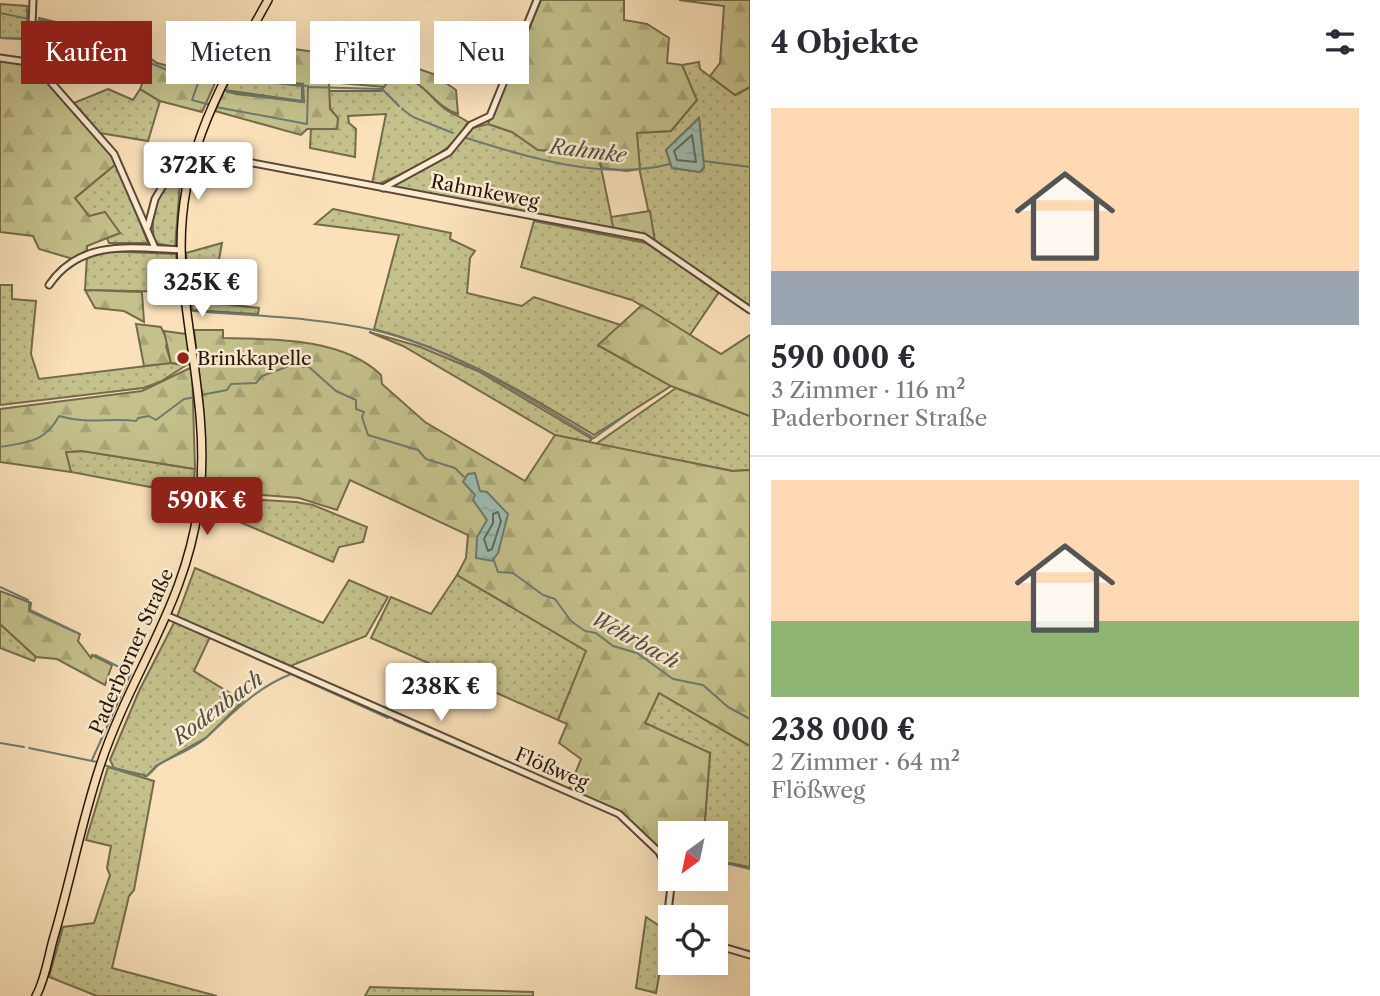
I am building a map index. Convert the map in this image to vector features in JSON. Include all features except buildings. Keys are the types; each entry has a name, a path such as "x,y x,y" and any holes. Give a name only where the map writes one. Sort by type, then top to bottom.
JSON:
{"main road":[{"name":"Paderborner Straße","path":"38,995 100,764 118,719 168,616 187,562 199,505 202,463 200,394 181,250 184,197 194,152 211,105 268,0"}],"street":[{"path":"32,21 33,0"},
{"path":"383,188 449,152 471,125 490,116 537,0"},
{"path":"0,58 21,61"},
{"path":"52,84 114,154 148,226 155,248"},
{"path":"148,226 155,199 184,150 194,152"},
{"name":"Rahmkeweg","path":"194,152 644,237 750,310"},
{"path":"49,285 61,271 95,249 181,250"},
{"name":"Flößweg","path":"168,616 619,814 658,851"},
{"path":"728,949 750,955"}],"green space":[{"path":"541,0 624,0 624,20 647,24 669,38 667,63 682,65 697,100 671,131 637,133 640,169 627,171 602,168 598,153 538,150 512,132 488,124 505,84 529,84 529,28"},
{"path":"679,0 750,0 750,87 735,95 710,76 720,63 724,6"},
{"path":"0,4 27,6 27,21 21,21 21,39 0,38"},
{"path":"296,49 310,51 310,84 329,84 330,109 338,118 337,129 307,129 301,135 215,111 224,90 236,94 304,102 303,84 296,83"},
{"path":"152,59 166,65 166,84 215,84 202,112 160,101 140,89 142,84 152,84"},
{"path":"0,60 21,64 21,84 49,84 102,142 117,163 75,198 89,216 105,212 120,233 87,246 87,251 73,259 39,249 33,236 0,232"},
{"path":"699,62 700,69 735,95 750,87 750,306 655,242 640,172 636,133 671,131 696,100 682,65","holes":["699,118 704,168 700,172 672,168 666,150"]},
{"path":"420,69 434,75 434,84 447,84 456,90 458,114 441,105 417,84 420,84"},
{"path":"228,84 302,86 302,101 224,90"},
{"path":"351,84 386,84 384,87"},
{"path":"386,84 418,84 447,110 468,122 441,153 379,184 372,184 386,114 348,116 349,123 356,129 355,157 310,148 311,128 337,128 338,118 330,109 328,91 381,91"},
{"path":"108,89 133,100 140,89 160,101 148,141 100,133 74,103"},
{"path":"488,124 512,132 538,150 598,153 614,230 390,187 390,184 450,154 473,128"},
{"path":"117,163 148,243 109,243 107,238 120,233 89,216 75,198"},
{"path":"168,180 180,183 175,247 155,243 153,234 154,210"},
{"path":"333,209 451,233 450,239 475,251 470,258 467,293 522,306 534,297 621,325 599,346 671,386 594,435 488,374 434,349 374,329 399,235 315,224"},
{"path":"650,211 655,242 614,230 611,217"},
{"path":"534,221 646,243 719,292 690,335 632,300 521,267"},
{"path":"222,243 216,276 226,278 223,304 259,308 258,314 192,310 186,253"},
{"path":"101,251 176,254 179,292 85,290 87,256"},
{"path":"0,285 12,285 12,299 36,301 31,354 39,379 171,363 185,366 160,382 143,388 0,405"},
{"path":"85,290 142,292 144,322 124,311 95,308"},
{"path":"642,305 721,354 750,335 750,416 671,386 598,345"},
{"path":"136,324 161,327 168,342 166,346 171,363 144,366"},
{"path":"194,330 223,330 223,338 307,343 328,347 365,363 381,375 382,384 425,422 525,481 555,435 732,471 750,470 750,746 659,693 645,723 710,753 705,821 658,821 658,849 639,829 614,811 569,789 581,759 559,743 567,724 558,720 586,651 457,575 466,558 468,535 350,480 337,510 299,498 204,490 203,406"},
{"path":"164,331 186,334 192,365 171,363"},
{"path":"369,332 418,346 478,371 592,439 589,442 555,435 403,346"},
{"path":"192,367 195,469 82,451 66,452 71,472 0,462 0,409 142,391"},
{"path":"676,388 750,416 750,470 733,471 596,444"},
{"path":"82,451 195,469 192,495 71,472 65,452"},
{"path":"209,497 313,505 367,527 363,542 339,547 333,562 207,508"},
{"path":"195,568 323,623 349,580 388,597 366,636 288,667 177,617"},
{"path":"457,575 587,651 558,720 371,638 391,597 431,614"},
{"path":"0,591 31,603 30,610 80,634 78,641 91,658 92,655 112,665 105,685 57,659 36,657 0,624"},
{"path":"175,621 210,637 194,671 243,701 207,737 156,766 147,776 114,768 110,760 139,691"},
{"path":"0,624 36,657 34,661 0,648"},
{"path":"659,693 750,746 750,867 728,863 728,821 705,821 710,753 645,723"},
{"path":"108,767 154,781 134,890 129,896 112,968 217,996 97,996 49,977 63,927 94,923 110,875 107,868 111,846 86,840"},
{"path":"646,917 658,925 659,975 656,993 636,988"},
{"path":"370,987 533,992 533,996 365,996"}],"water":[{"path":"699,118 704,167 700,172 672,168 666,150"},
{"path":"475,473 480,491 487,492 508,514 498,553 492,561 476,558 477,537 487,520 473,500 475,495 463,482 468,474"}],"waterway":[{"name":"Rahmke","path":"0,13 29,21"},
{"name":"Rahmke","path":"39,20 113,35 148,62 198,83 192,100 211,105"},
{"path":"0,38 21,39"},
{"path":"290,84 308,86"},
{"name":"Rahmke","path":"227,92 303,102 303,85"},
{"name":"Rahmke","path":"216,107 307,124 308,87 382,89 399,106"},
{"name":"Rahmke","path":"402,109 413,117 453,133"},
{"name":"Rahmke","path":"466,138 516,153 593,169 645,169 670,164"},
{"name":"Rahmke","path":"704,161 750,167"},
{"path":"193,311 329,322 404,338 488,375 594,438 626,415"},
{"name":"Wehrbach","path":"201,395 227,390 231,384 256,383 262,376 289,366 309,367 336,391 356,400 356,409 364,412 362,417 368,435 418,450 426,459 455,468 465,478"},
{"name":"Wehrbach","path":"0,447 28,442 42,436 59,416 80,420 136,421 149,416 156,420 184,399 196,397"},
{"name":"Wehrbach","path":"493,558 498,572 513,573 543,595 555,599 571,621 585,631 596,633 613,646 637,653 673,679 703,685 728,707 750,719"},
{"name":"Rodenbach","path":"0,587 28,600"},
{"name":"Rodenbach","path":"29,604 29,611 75,632"},
{"name":"Rodenbach","path":"95,655 127,671"},
{"name":"Rodenbach","path":"92,760 131,673"},
{"name":"Rodenbach","path":"144,777 160,764 203,740 256,693 291,674 388,718"},
{"name":"Rodenbach","path":"394,720 550,787"},
{"name":"Rodenbach","path":"0,743 24,747"},
{"name":"Rodenbach","path":"29,748 97,762"},
{"name":"Rodenbach","path":"104,765 140,776"},
{"name":"Rodenbach","path":"554,789 570,795"},
{"name":"Rodenbach","path":"728,864 750,869"}],"place":[{"name":"Brinkkapelle","path":"183,358"}]}
